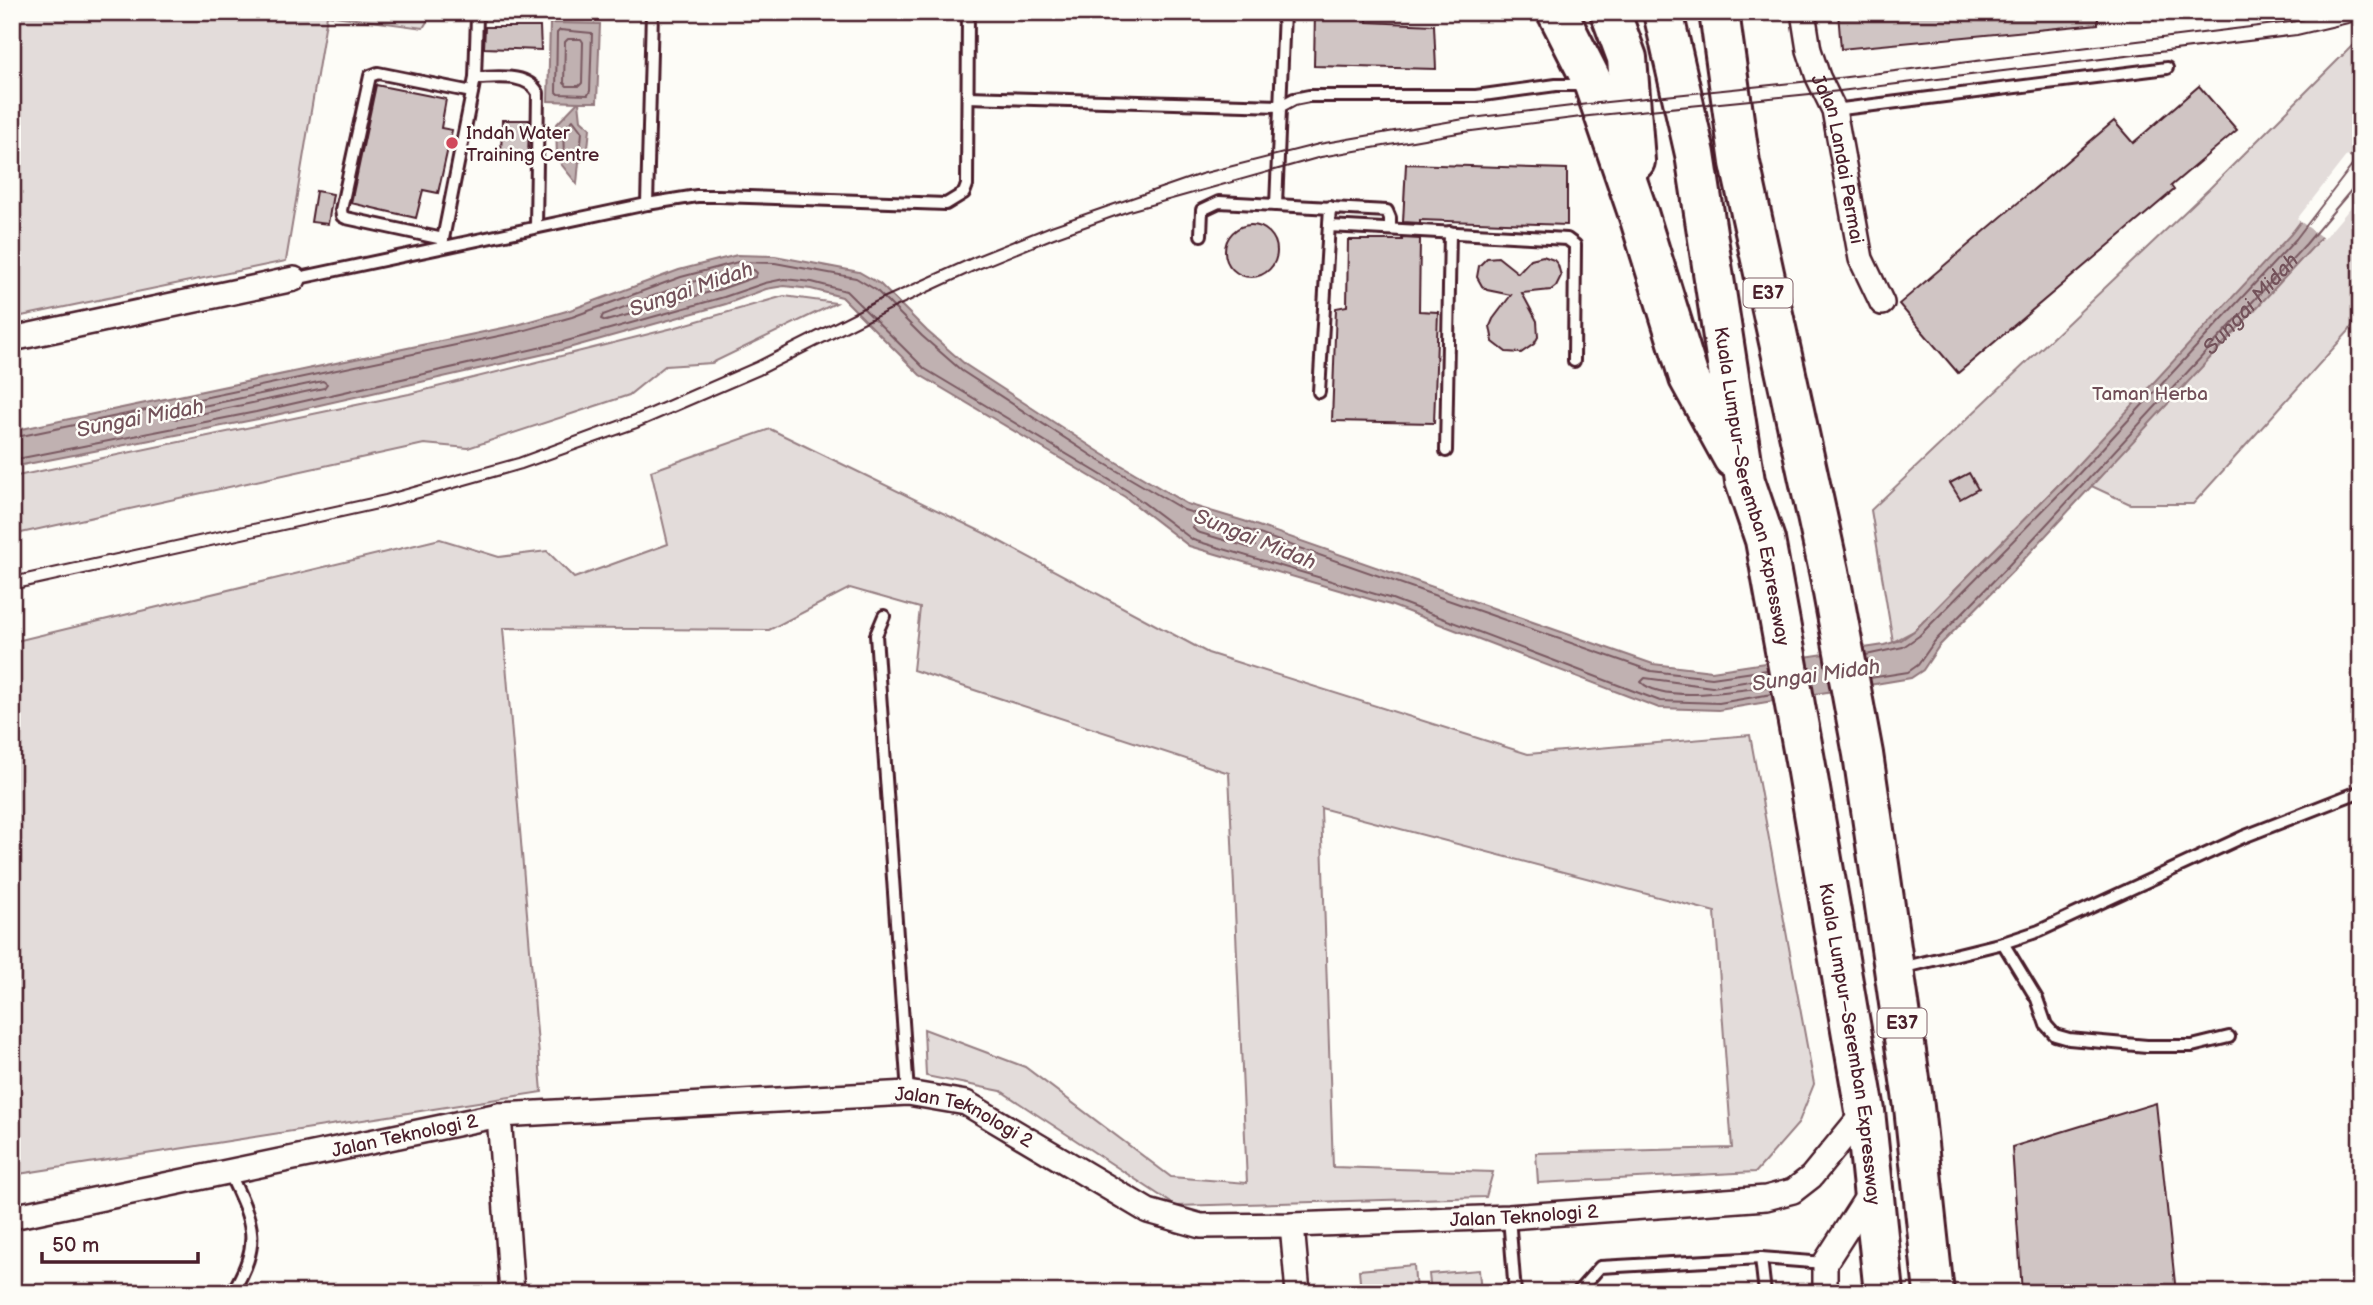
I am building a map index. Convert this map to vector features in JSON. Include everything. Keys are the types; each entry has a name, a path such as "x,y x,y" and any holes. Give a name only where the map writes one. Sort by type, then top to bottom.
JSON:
{"highway":[{"path":"1557,12 1594,85 1639,216 1689,378 1745,481"},
{"path":"1609,12 1627,58 1639,216"},
{"name":"Kuala Lumpur–Seremban Expressway","path":"1663,12 1695,154 1745,481 1765,540 1774,582 1806,766 1865,1111 1884,1293"},
{"name":"E37","path":"1719,12 1740,163 1829,571 1863,754 1916,1120 1934,1293"}],"street":[{"name":"Jalan Landai Permai","path":"1803,12 1809,50 1834,110 1861,259 1882,303"},
{"path":"12,339 294,279"},
{"name":"Jalan Teknologi 2","path":"12,1217 499,1115 908,1093 966,1103 1148,1211 1201,1226 1293,1226 1509,1217 1766,1198 1793,1191 1811,1177 1865,1111"},
{"path":"499,1115 512,1293"},
{"path":"1825,1293 1825,1263 1874,1186"},
{"path":"1293,1226 1298,1293"}],"lane":[{"path":"442,243 475,78 477,17 480,12"},
{"path":"647,204 652,12"},
{"path":"294,279 442,243 676,198 719,196 946,204 964,193 967,185 968,12"},
{"path":"1276,205 1284,12"},
{"path":"1834,110 2167,68"},
{"path":"442,243 346,218 342,216 341,210 370,76 378,73 472,92"},
{"path":"475,78 522,79 532,84 538,93 536,227"},
{"path":"968,97 1281,106 1294,99 1309,96 1476,96 1556,85 1594,85"},
{"path":"1201,235 1202,210 1219,202 1387,211 1390,229"},
{"path":"1320,392 1330,207"},
{"path":"1329,226 1567,239 1574,245 1574,361"},
{"path":"1446,451 1450,232"},
{"path":"884,616 876,635 908,1093"},
{"path":"1895,969 2003,943 2039,931 2243,837 2361,791"},
{"path":"2003,943 2037,999 2046,1025 2055,1035 2069,1039 2147,1046 2192,1046 2229,1037"},
{"path":"228,1171 253,1233 248,1264 232,1293"},
{"path":"1509,1217 1515,1293"},
{"path":"1577,1293 1600,1267 1761,1258 1825,1263"},
{"path":"1761,1258 1765,1293"}],"green space":[{"path":"12,12 433,12 423,28 327,15 286,261 12,318"},
{"name":"Taman Herba","path":"2361,37 2361,311 2349,331 2193,504 2130,504 2068,475 1914,631 1893,642 1871,510 2209,189"},
{"path":"784,296 836,303 712,363 665,366 629,395 468,448 424,444 12,535 12,477 409,394 673,328"},
{"path":"770,429 984,533 1208,653 1528,754 1750,735 1814,1084 1798,1124 1756,1172 1538,1183 1536,1153 1732,1148 1715,912 1321,808 1333,1167 1493,1172 1486,1197 1176,1206 1001,1091 926,1076 924,1029 1025,1067 1171,1177 1247,1183 1229,773 913,670 920,608 850,588 769,630 503,628 542,1092 12,1175 12,642 440,539 499,557 547,551 574,578 668,544 651,471"},
{"path":"1414,1265 1416,1293 1361,1293 1359,1270"},
{"path":"1479,1270 1481,1293 1431,1293 1429,1274"}],"water":[{"path":"550,23 600,24 597,102 579,102 581,120 590,128 587,158 579,162 577,184 557,159 556,125 578,102 548,101"},
{"name":"Sungai Midah","path":"2361,142 2361,189 2311,249 2013,571 1939,646 1923,670 1911,678 1719,710 1659,708 1390,605 1189,546 1125,497 920,375 842,297 811,289 784,286 766,289 726,304 558,351 258,419 12,467 12,431 517,325 570,310 679,270 737,255 775,256 859,272 880,284 966,365 1101,453 1187,504 1244,521 1653,664 1712,671 1884,645 1901,640 1914,631 2068,475 2291,234"}],"pier":[{"path":"2347,155 2361,166 2361,195 2324,239 2297,219"}],"building":[{"path":"1315,12 1367,12 1367,22 1434,25 1436,69 1314,66"},
{"path":"1838,12 2098,12 2098,24 1841,49"},
{"path":"485,27 540,27 541,50 484,48"},
{"path":"376,85 446,99 441,128 452,130 438,193 423,190 416,218 351,203"},
{"path":"2199,86 2237,130 2171,186 2174,190 1958,373 1899,304 2114,121 2133,143"},
{"path":"502,120 529,120 528,161 501,159"},
{"path":"1406,164 1567,169 1567,225 1420,220 1420,223 1403,222"},
{"path":"316,191 333,194 328,224 311,222"},
{"path":"1251,225 1261,227 1269,233 1275,241 1275,261 1269,269 1261,275 1251,277 1241,275 1233,269 1227,261 1225,251 1227,241 1233,233 1241,227"},
{"path":"1420,239 1419,311 1438,312 1434,423 1332,421 1336,308 1347,306 1348,240"},
{"path":"1543,256 1554,260 1561,276 1551,290 1522,293 1537,321 1538,337 1534,344 1521,353 1506,352 1493,342 1490,326 1511,295 1487,290 1482,286 1477,277 1479,266 1487,258 1498,257 1518,273 1531,259"},
{"path":"1969,473 1978,489 1960,499 1950,483"},
{"path":"2156,1103 2176,1293 2022,1293 2012,1147"}],"tram line":[{"path":"12,577 385,495 518,458 637,414 756,362 883,298 1051,226 1201,174 1319,144 1464,119 1839,78 2291,22 2337,12"},
{"path":"12,590 387,507 522,469 637,428 760,375 889,310 1054,238 1129,211 1321,157 1464,132 1589,116 1840,91 2297,35 2361,20"}],"place":[{"name":"Indah Water Training Centre","path":"452,143"}]}
